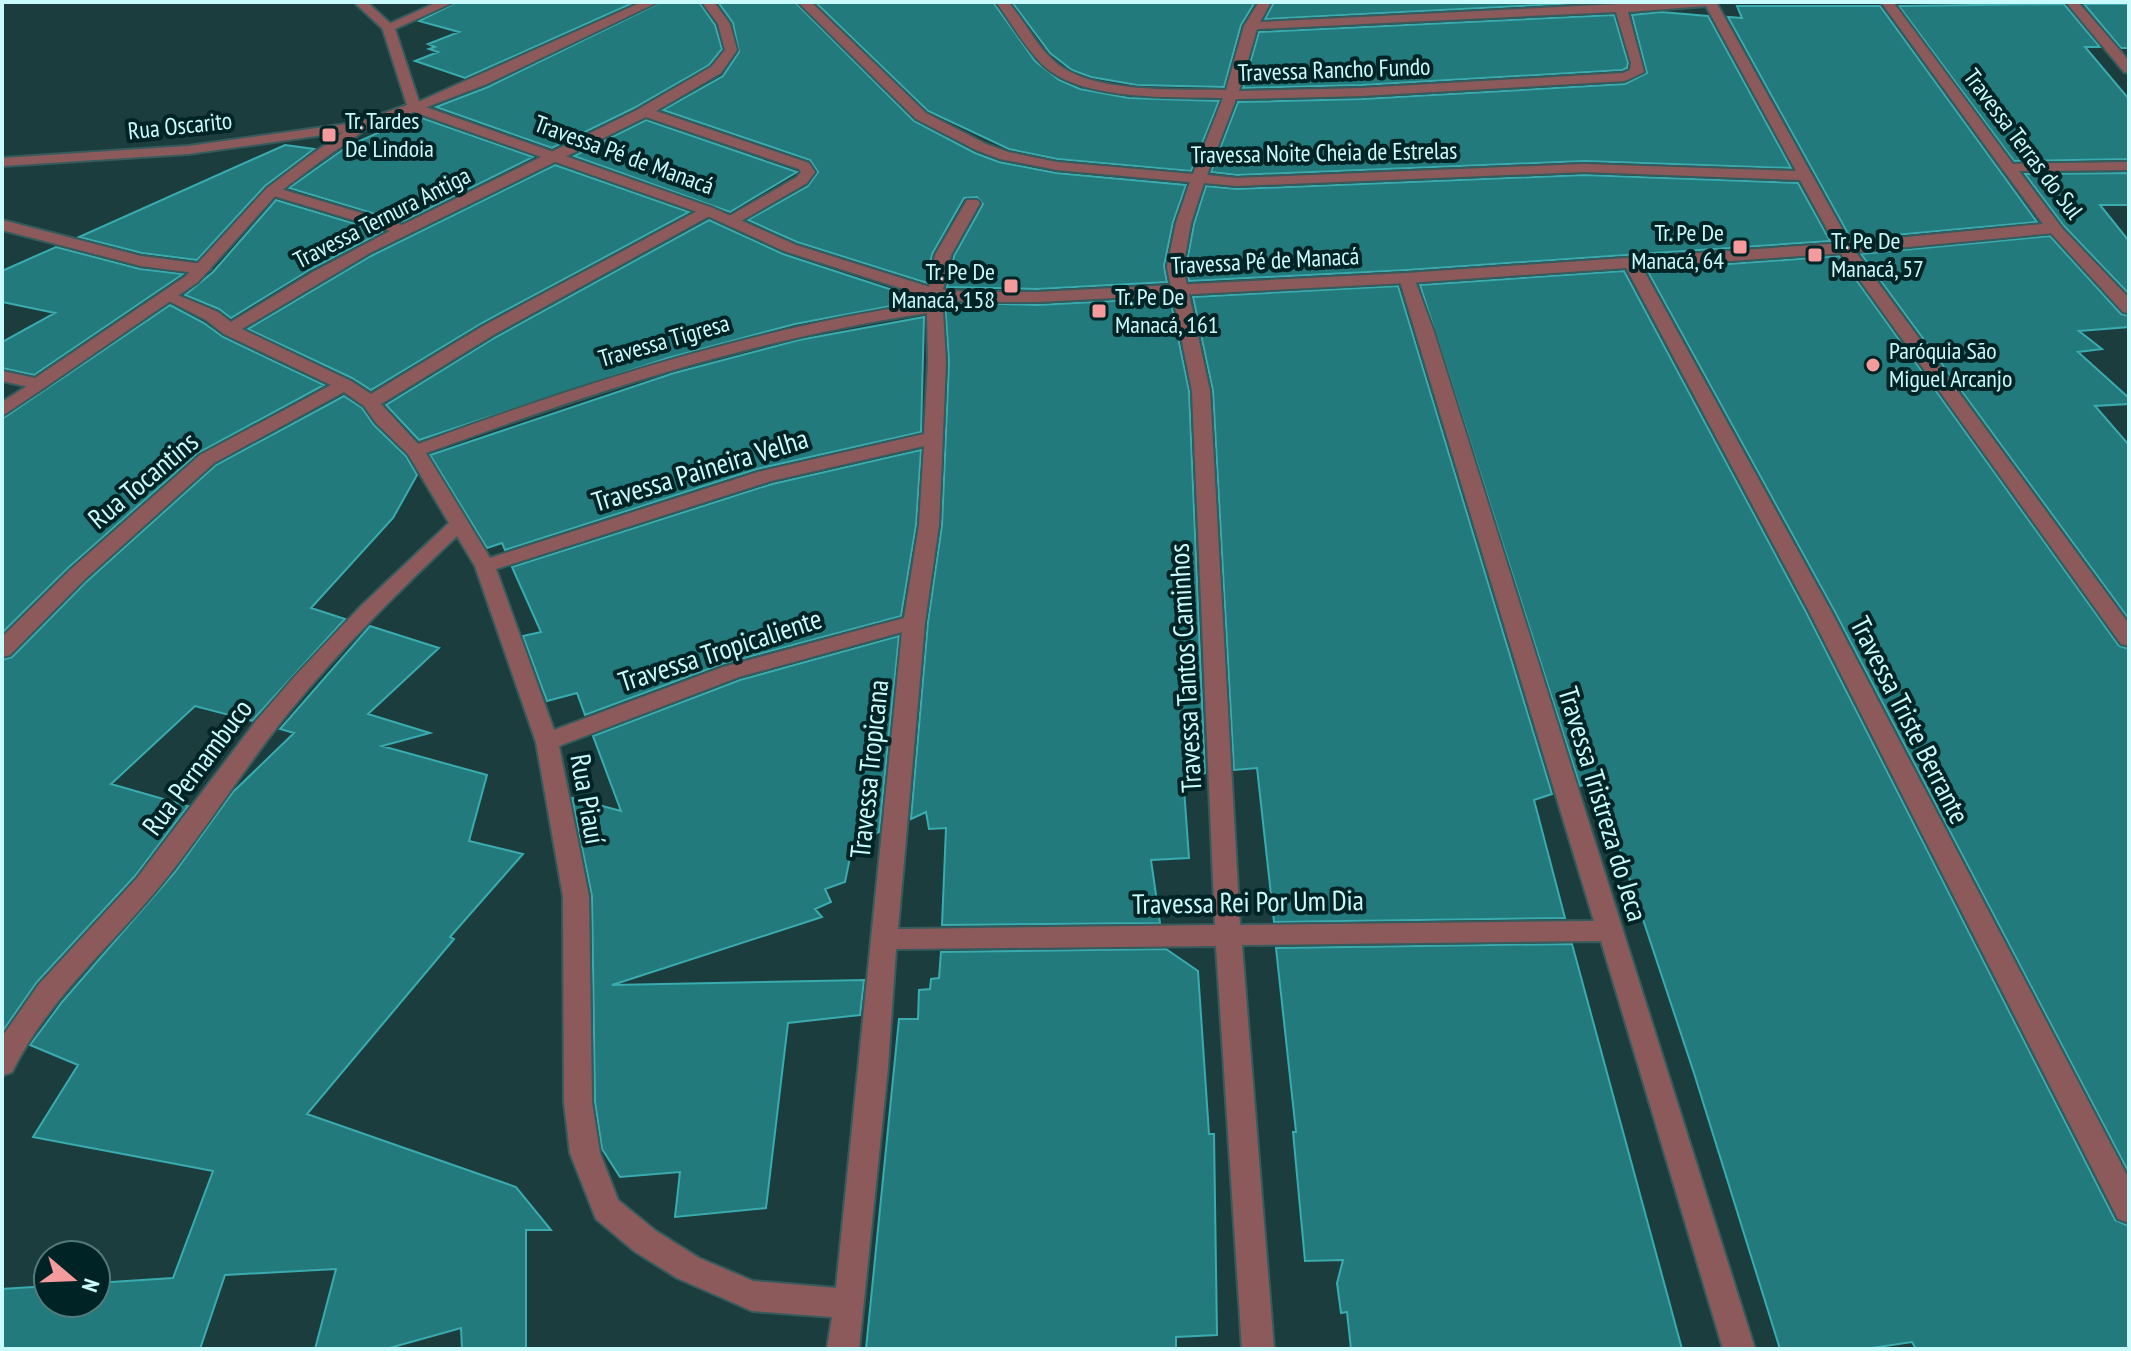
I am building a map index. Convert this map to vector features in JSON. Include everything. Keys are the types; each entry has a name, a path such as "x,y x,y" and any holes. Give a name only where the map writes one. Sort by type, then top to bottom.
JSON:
{"street":[{"path":"360,2 388,27 414,107"},
{"path":"388,27 448,2"},
{"path":"2,411 169,297 203,269 272,191 361,126 497,75 652,2"},
{"name":"Travessa Ternura Antiga","path":"230,330 320,274 404,230 560,156 702,79 726,60 731,50 724,24 708,2"},
{"name":"Travessa Noite Cheia de Estrelas","path":"804,2 921,116 951,133 1022,160 1197,180 1272,181 1584,168 1806,176"},
{"name":"Travessa Rancho Fundo","path":"1002,2 1018,19 1042,57 1057,70 1077,79 1148,91 1230,96 1302,96 1625,77 1637,72 1637,63 1621,10"},
{"name":"Travessa Tantos Caminhos","path":"1258,1349 1228,934 1201,391 1175,267 1177,248 1197,180 1230,96 1250,26 1265,2"},
{"path":"1250,26 1621,10 1659,4 1709,2 1845,248 2129,639"},
{"name":"Travessa Terras do Sul","path":"1887,2 2054,228 2129,308"},
{"path":"2072,2 2129,69"},
{"name":"Travessa Pé de Manacá","path":"414,107 560,156 708,211 790,248 934,300 1407,278 1845,248 2054,228"},
{"path":"642,111 804,166 808,172 802,180 731,221"},
{"name":"Rua Oscarito","path":"2,162 188,150 361,126"},
{"path":"2008,167 2129,166"},
{"path":"272,191 404,230"},
{"name":"Travessa Tropicana","path":"843,1349 886,939 889,873 914,622 929,525 937,362 934,300 943,255 972,203"},
{"path":"371,402 489,330 708,211"},
{"path":"2,225 141,261 203,269"},
{"name":"Travessa Triste Berrante","path":"1631,262 1820,611 2129,1209"},
{"name":"Travessa Tristreza do Jeca","path":"1407,278 1739,1349"},
{"name":"Rua Piauí","path":"169,297 345,385 371,402 382,419 415,451 485,566 547,742 576,896 578,1102 585,1153 607,1209 645,1241 688,1268 752,1296 850,1304"},
{"name":"Travessa Tigresa","path":"415,451 583,389 658,367 830,322 934,300"},
{"path":"2,376 38,384"},
{"name":"Rua Tocantins","path":"2,650 77,575 207,459 345,385"},
{"name":"Travessa Paineira Velha","path":"485,566 848,454 935,438"},
{"name":"Rua Pernambuco","path":"2,1064 22,1025 64,973 146,884 282,705 381,596 461,522"},
{"name":"Travessa Tropicaliente","path":"547,742 731,672 914,622"},
{"name":"Travessa Rei Por Um Dia","path":"886,939 1611,931"}],"building":[{"path":"457,2 635,2 465,78 415,61 438,52 429,49 435,47 428,44 459,32 419,21"},
{"path":"661,2 699,2 715,25 722,49 709,65 634,108 552,148 436,107 488,87"},
{"path":"718,2 795,2 914,121 975,153 999,162 1056,173 1186,185 1173,222 1164,266 1167,282 1037,289 947,287 954,256 983,204 977,197 964,198 932,254 927,283 797,242 748,220 808,186 818,172 810,160 663,110 723,76 739,52 733,23"},
{"path":"815,2 993,2 1035,61 1059,80 1080,89 1129,98 1219,101 1191,171 1057,159 1009,149 928,111"},
{"path":"1012,2 1255,2 1241,25 1224,87 1137,85 1091,77 1072,70 1050,53"},
{"path":"1274,2 1598,2 1265,19"},
{"path":"2064,4 2100,47 2085,47 2129,99 2129,159 2014,161 1899,6"},
{"path":"2084,4 2129,4 2129,48 2121,48"},
{"path":"1737,6 1880,6 2037,222 1851,239 1728,17 1742,18"},
{"path":"1661,12 1708,16 1791,168 1584,161 1237,175 1211,172 1238,102 1362,99 1625,84 1647,73 1632,15"},
{"path":"1614,15 1628,63 1627,68 1622,70 1362,85 1243,88 1259,32"},
{"path":"416,116 533,157 402,222 289,188 348,146"},
{"path":"646,120 797,172 730,212 574,156"},
{"path":"285,145 314,149 265,186 197,260 142,253 79,237"},
{"path":"555,165 689,212 482,323 371,390 248,329 371,256"},
{"path":"2129,173 2129,205 2100,205 2129,241 2129,294 2064,226 2025,174"},
{"path":"1584,175 1798,183 1830,241 1407,270 1189,281 1186,267 1194,224 1206,186 1237,189"},
{"path":"276,200 382,232 311,269 231,318 219,309 185,295 213,272"},
{"path":"709,220 783,254 923,300 795,324 668,358 419,440 386,405 496,337"},
{"path":"2050,236 2121,314 2129,316 2129,327 2079,331 2102,349 2078,352 2129,398 2129,404 2095,406 2129,445 2129,619 1861,254"},
{"path":"56,247 140,269 183,274 34,375 2,368 2,342 55,313 2,302 2,271"},
{"path":"1839,256 2119,646 2129,649 2129,1173 1834,610 1647,270"},
{"path":"1624,271 1806,612 2115,1220 2129,1226 2129,1349 1916,1349 1912,1342 1865,1349 1780,1349 1693,1070 1597,781 1580,786 1420,285"},
{"path":"1398,286 1552,794 1534,800 1565,918 1274,922 1257,768 1234,770 1213,391 1193,297"},
{"path":"1170,298 1189,391 1205,773 1183,775 1189,858 1151,860 1160,923 942,925 946,828 929,829 926,812 911,819 928,622 942,525 949,362 945,302 1037,305"},
{"path":"170,305 223,337 324,385 198,453 68,568 2,633 2,419"},
{"path":"924,317 921,432 757,469 505,550 502,543 487,548 430,455 674,373 799,340"},
{"path":"344,396 362,408 374,425 406,456 417,475 393,518 311,608 345,619 252,721 195,706 111,784 188,806 135,876 37,982 2,1032 2,660 12,657 86,582 216,465"},
{"path":"921,450 916,525 901,616 722,664 585,715 577,693 547,701 523,636 541,632 512,567 772,484"},
{"path":"370,626 439,648 368,714 430,733 382,746 487,775 469,841 523,854 450,937 454,939 307,1114 516,1187 551,1230 526,1230 526,1349 462,1349 461,1328 386,1349 315,1349 336,1269 225,1275 200,1349 2,1349 2,1289 32,1287 32,1319 112,1319 112,1282 173,1278 213,1171 33,1137 78,1065 30,1045 62,1002 175,872 233,792 294,733 280,729"},
{"path":"899,636 879,832 853,843 845,882 825,889 831,902 815,909 822,917 612,985 864,980 860,1015 788,1023 766,1208 675,1217 680,1172 620,1177 602,1149 595,1102 592,896 572,798 621,811 593,736 740,680"},
{"path":"1572,944 1682,1349 1351,1349 1347,1312 1341,1313 1337,1283 1343,1260 1305,1261 1293,1132 1296,1132 1276,948"},
{"path":"1166,949 1198,971 1209,1134 1214,1134 1217,1335 1176,1337 1176,1349 866,1349 899,1019 918,1019 919,990 930,989 931,979 939,978 941,952"}],"place":[{"name":"Tr. Tardes De Lindoia","path":"329,135"},
{"name":"Tr. Pe De Manacá, 64","path":"1740,247"},
{"name":"Tr. Pe De Manacá, 57","path":"1815,255"},
{"name":"Tr. Pe De Manacá, 158","path":"1011,286"},
{"name":"Tr. Pe De Manacá, 161","path":"1099,311"},
{"name":"Paróquia São Miguel Arcanjo","path":"1873,365"}]}
